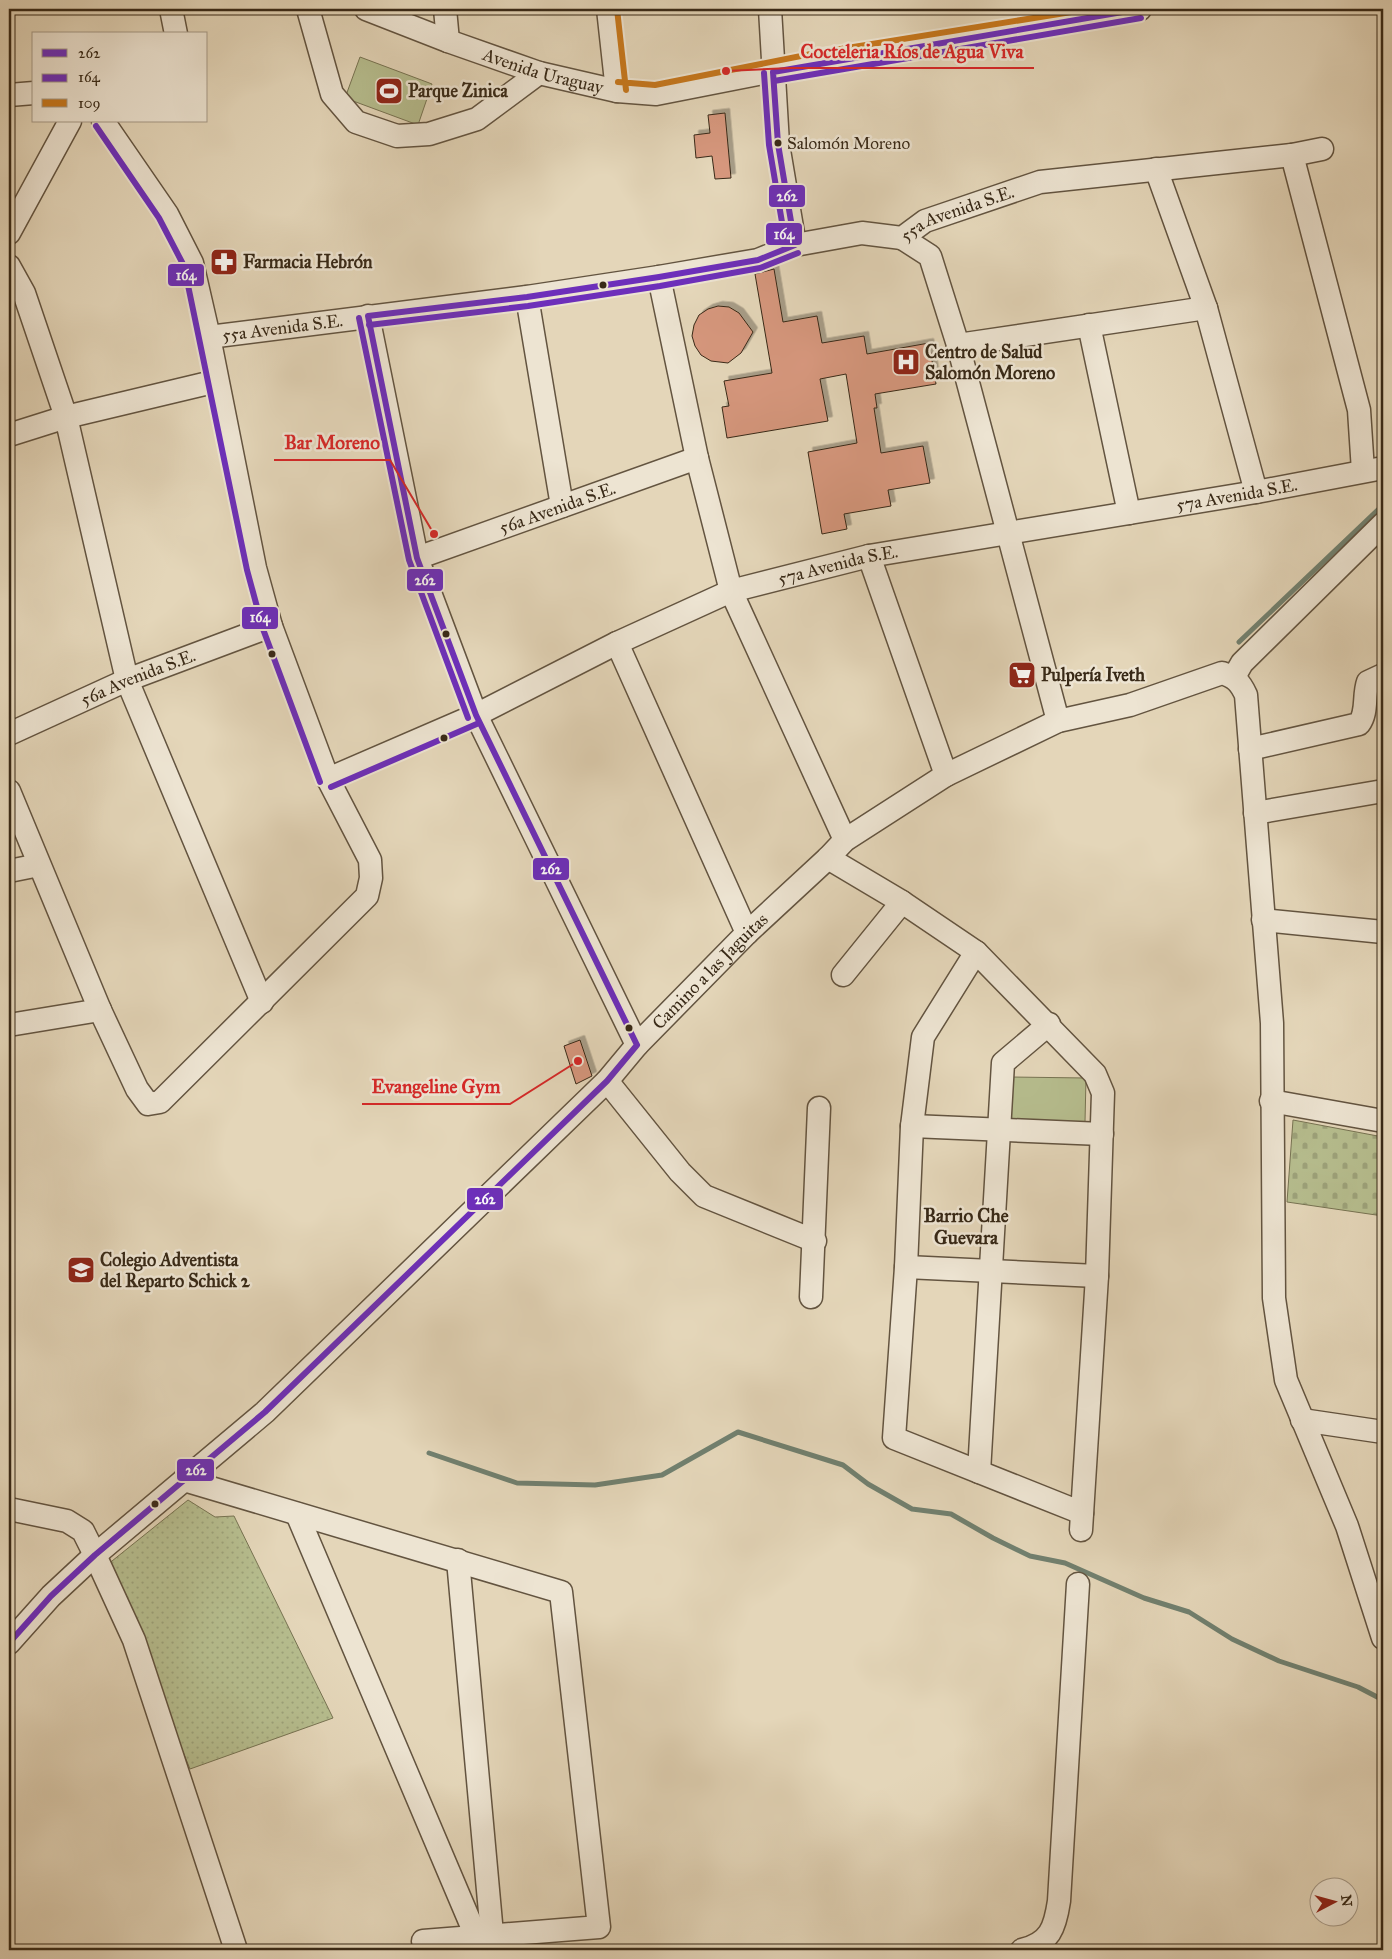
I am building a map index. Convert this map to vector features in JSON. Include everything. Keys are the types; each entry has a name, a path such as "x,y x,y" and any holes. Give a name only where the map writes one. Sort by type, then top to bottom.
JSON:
{"street":[{"path":"171,9 176,32"},
{"path":"308,9 332,94 356,122 397,136 429,134 477,119 539,73"},
{"name":"Avenida Uraguay","path":"366,9 448,42 539,73 617,91 656,94 1140,9"},
{"path":"445,9 448,42"},
{"path":"608,9 617,91"},
{"path":"770,9 778,144 795,245"},
{"path":"9,95 32,93"},
{"path":"9,233 69,122"},
{"path":"9,791 100,1010 137,1089 148,1104 160,1102 367,896 371,878 370,860 328,779 271,626 255,568 217,382 210,337 192,263 167,214 104,122"},
{"name":"55a Avenida S.E.","path":"210,337 527,297 659,277 758,260 795,245 862,233 902,238 925,222 1040,182 1292,155 1322,149"},
{"path":"1292,155 1373,470"},
{"path":"1156,169 1206,308 1256,492"},
{"path":"902,238 930,256 958,345 1006,533 1058,721"},
{"path":"9,266 24,294 66,417 127,680 262,1002"},
{"path":"659,277 697,458 731,591 845,840"},
{"path":"527,297 562,506"},
{"path":"958,345 1206,308"},
{"path":"368,316 417,558 476,715 637,1045"},
{"path":"1089,325 1129,512"},
{"path":"9,435 66,417 217,382"},
{"name":"56a Avenida S.E.","path":"417,558 697,458"},
{"name":"57a Avenida S.E.","path":"328,779 476,715 616,643 731,591 869,556 1256,492 1373,470"},
{"path":"1383,524 1242,662 1234,677 1242,685 1246,695 1272,1023 1271,1101 1274,1298 1286,1380 1347,1526 1383,1638"},
{"path":"869,556 946,775"},
{"name":"56a Avenida S.E.","path":"9,734 127,680 271,626"},
{"path":"616,643 747,933"},
{"name":"Camino a las Jaguitas","path":"9,1643 51,1596 95,1555 265,1412 607,1081 637,1045 747,933 845,840 946,775 1058,721 1130,705 1207,677 1222,674 1234,677"},
{"path":"1250,749 1359,724 1364,717 1364,692 1368,682 1383,675"},
{"path":"1255,813 1383,791"},
{"path":"828,858 902,902 976,952 1095,1074 1103,1093 1098,1276 1082,1522 979,1472 894,1438 906,1267 912,1126 925,1031 976,952"},
{"path":"9,871 39,865"},
{"path":"843,975 902,902"},
{"path":"1264,920 1383,932"},
{"path":"9,1025 100,1010"},
{"path":"979,1472 1003,1063 1048,1024"},
{"path":"607,1081 680,1172 704,1196 815,1241"},
{"path":"1271,1101 1383,1121"},
{"path":"811,1297 815,1241 819,1108"},
{"path":"912,1126 1102,1134"},
{"path":"906,1267 1098,1276"},
{"path":"1302,1420 1383,1432"},
{"path":"184,1480 561,1592 599,1927 423,1941"},
{"path":"9,1509 67,1521 83,1531 134,1640 236,1950"},
{"path":"297,1514 484,1935"},
{"path":"458,1560 484,1935"},
{"path":"1030,1948 1051,1931 1057,1918 1078,1584"}],"green space":[{"name":"Parque Zinica","path":"360,57 432,84 418,125 345,98"},
{"path":"1011,1077 1086,1078 1085,1122 1010,1120"},
{"path":"1293,1120 1383,1137 1383,1216 1287,1202"},
{"path":"188,1500 215,1517 234,1516 333,1718 190,1769 107,1565"}],"building":[{"path":"725,113 731,178 715,179 712,156 696,158 694,135 710,133 708,115"},
{"path":"774,269 783,322 817,316 822,343 864,336 867,354 929,343 936,384 875,394 877,408 874,408 881,453 923,446 930,483 888,490 891,506 844,514 847,529 822,534 808,452 857,443 846,374 820,379 828,421 727,438 722,407 729,406 724,381 772,373 755,274"},
{"path":"718,306 729,307 739,313 753,332 741,353 728,363 711,361 701,355 695,346 692,336 694,325 699,315 708,309"},
{"path":"580,1040 592,1076 576,1084 564,1046"}],"waterway":[{"path":"1239,642 1383,505"},
{"path":"429,1453 517,1483 595,1485 662,1475 738,1432 843,1465 868,1484 912,1509 951,1514 1030,1556 1065,1563 1144,1598 1189,1612 1232,1639 1279,1661 1358,1687 1383,1700"}],"transit line":[{"name":"109","path":"617,9 626,90"},
{"name":"109","path":"618,82 655,85 816,53 1090,9"},
{"name":"262","path":"773,72 1140,9"},
{"name":"164","path":"774,81 1141,18"},
{"name":"262","path":"773,72 778,144 795,245"},
{"name":"164","path":"764,73 769,145 786,246"},
{"name":"164","path":"96,126 159,218 184,266 247,570 263,629 320,782"},
{"name":"262","path":"368,316 527,297 659,277 758,260 795,245"},
{"name":"164","path":"369,325 528,306 660,286 760,268 798,253"},
{"name":"262","path":"368,316 417,558 476,715 637,1045"},
{"name":"164","path":"359,318 409,560 468,718"},
{"name":"164","path":"331,787 479,723"},
{"name":"262","path":"9,1643 51,1596 95,1555 265,1412 607,1081 637,1045"}],"place":[{"name":"Cocteleria Ríos de Agua Viva","path":"726,71"},
{"name":"Parque Zinica","path":"389,91"},
{"name":"Salomón Moreno","path":"778,143"},
{"name":"Farmacia Hebrón","path":"224,262"},
{"name":"Centro de Salud Salomón Moreno","path":"906,362"},
{"name":"Bar Moreno","path":"434,534"},
{"name":"Pulpería Iveth","path":"1022,675"},
{"name":"Evangeline Gym","path":"578,1061"},
{"name":"Colegio Adventista del Reparto Schick 2","path":"81,1270"}],"district":[{"name":"Barrio Che Guevara","path":"966,1226"}]}
